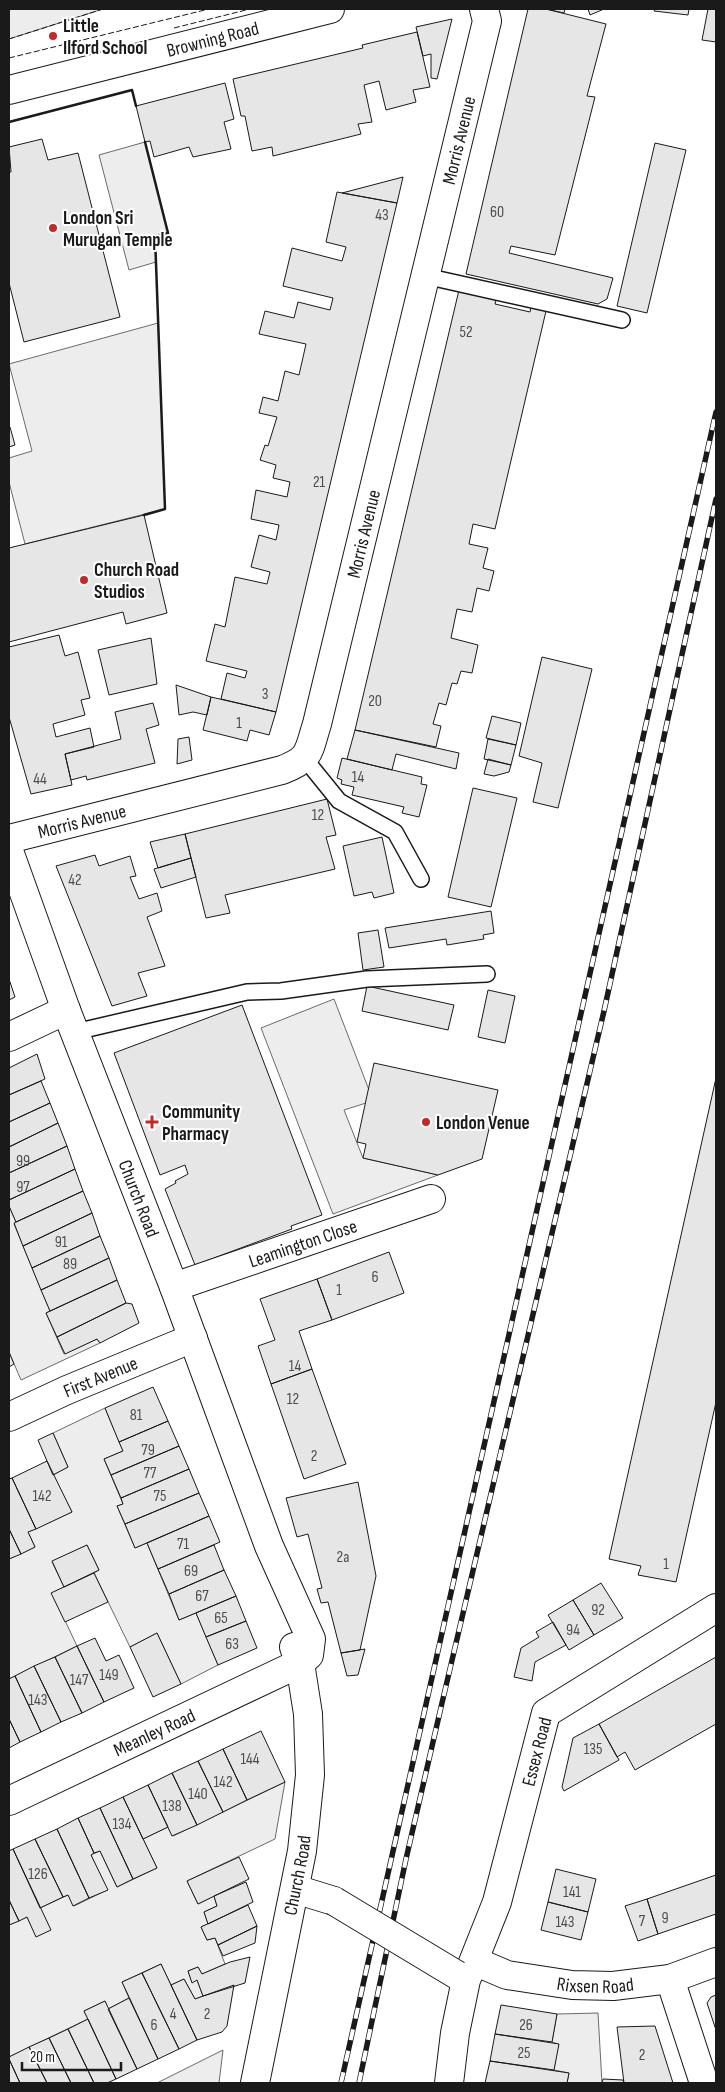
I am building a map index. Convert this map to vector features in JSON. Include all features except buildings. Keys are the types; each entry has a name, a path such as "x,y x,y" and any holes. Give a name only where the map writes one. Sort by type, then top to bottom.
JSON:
{"street":[{"name":"Browning Road","path":"9,90 330,9"},
{"name":"Morris Avenue","path":"9,839 282,770 296,765 305,758 317,724 487,21 484,9"},
{"name":"Church Road","path":"9,851 70,1021 174,1287 269,1546 285,1622 300,1663 308,1714 310,1775 302,1851 255,2083"},
{"path":"9,1037 70,1021"},
{"name":"Leamington Close","path":"174,1287 431,1199"},
{"name":"First Avenue","path":"9,1418 67,1390 193,1338"},
{"name":"Essex Road","path":"449,2083 455,2033 466,1972 497,1902 546,1714 716,1608"},
{"name":"Meanley Road","path":"9,1801 300,1663"},
{"name":"Rixsen Road","path":"295,1889 334,1901 466,1972 506,1975 572,1985 613,1986 670,1978 716,1962"},
{"path":"670,1978 704,2083"}],"lane":[{"path":"425,276 622,320"},
{"path":"305,758 339,801 395,832 420,879"},
{"path":"70,1021 247,992 281,991 367,979 487,974"}],"shaded area":[{"path":"9,9 103,9 9,39"},
{"path":"145,142 168,233 155,236 156,262 129,270 99,155"},
{"path":"158,323 165,509 25,544 9,482 9,458 32,451 9,364"},
{"path":"334,999 369,1090 366,1103 344,1110 363,1158 438,1175 333,1214 261,1028"},
{"path":"9,1206 16,1222 14,1224 50,1311 46,1313 64,1354 97,1339 100,1343 21,1380 9,1352"},
{"path":"105,1408 123,1451 104,1459 123,1504 117,1506 135,1548 147,1543 179,1620 196,1613 218,1665 181,1684 157,1633 130,1647 94,1573 99,1570 87,1545 52,1562 64,1587 52,1593 77,1646 9,1679 9,1559 35,1547 28,1532 72,1512 53,1475 68,1467 53,1433"},
{"path":"285,1782 275,1839 187,1881 198,1904 214,1896 217,1906 204,1912 208,1924 201,1927 207,1940 215,1938 225,1964 202,1974 198,1967 188,1971 192,1982 197,1980 203,1996 195,1999 184,1979 171,1985 161,1964 122,1982 129,1998 108,2009 105,2001 84,2011 88,2019 9,2057 9,1925 27,1917 36,1936 40,1908 68,1895 74,1906 107,1890 91,1855 100,1851 117,1887 157,1868 143,1839 168,1827 173,1836"},
{"path":"598,2013 602,2083 567,2083 569,2073 554,2070 558,2044 552,2042 557,2014"},
{"path":"223,2050 219,2083 157,2083"}],"railway":[{"path":"341,2083 716,412"},
{"path":"359,2083 406,1859 604,1011 716,499"}],"fence":[{"path":"9,39 103,9"},
{"path":"9,58 209,9"},
{"path":"174,28 250,9"}],"wall":[{"path":"9,122 132,90 136,106"},
{"path":"144,515 165,509 155,236 168,233 145,142"}],"place":[{"name":"Little Ilford School","path":"53,36"},
{"name":"London Sri Murugan Temple","path":"53,228"},
{"name":"Church Road Studios","path":"84,580"},
{"name":"Community Pharmacy","path":"152,1122"},
{"name":"London Venue","path":"426,1122"}]}
